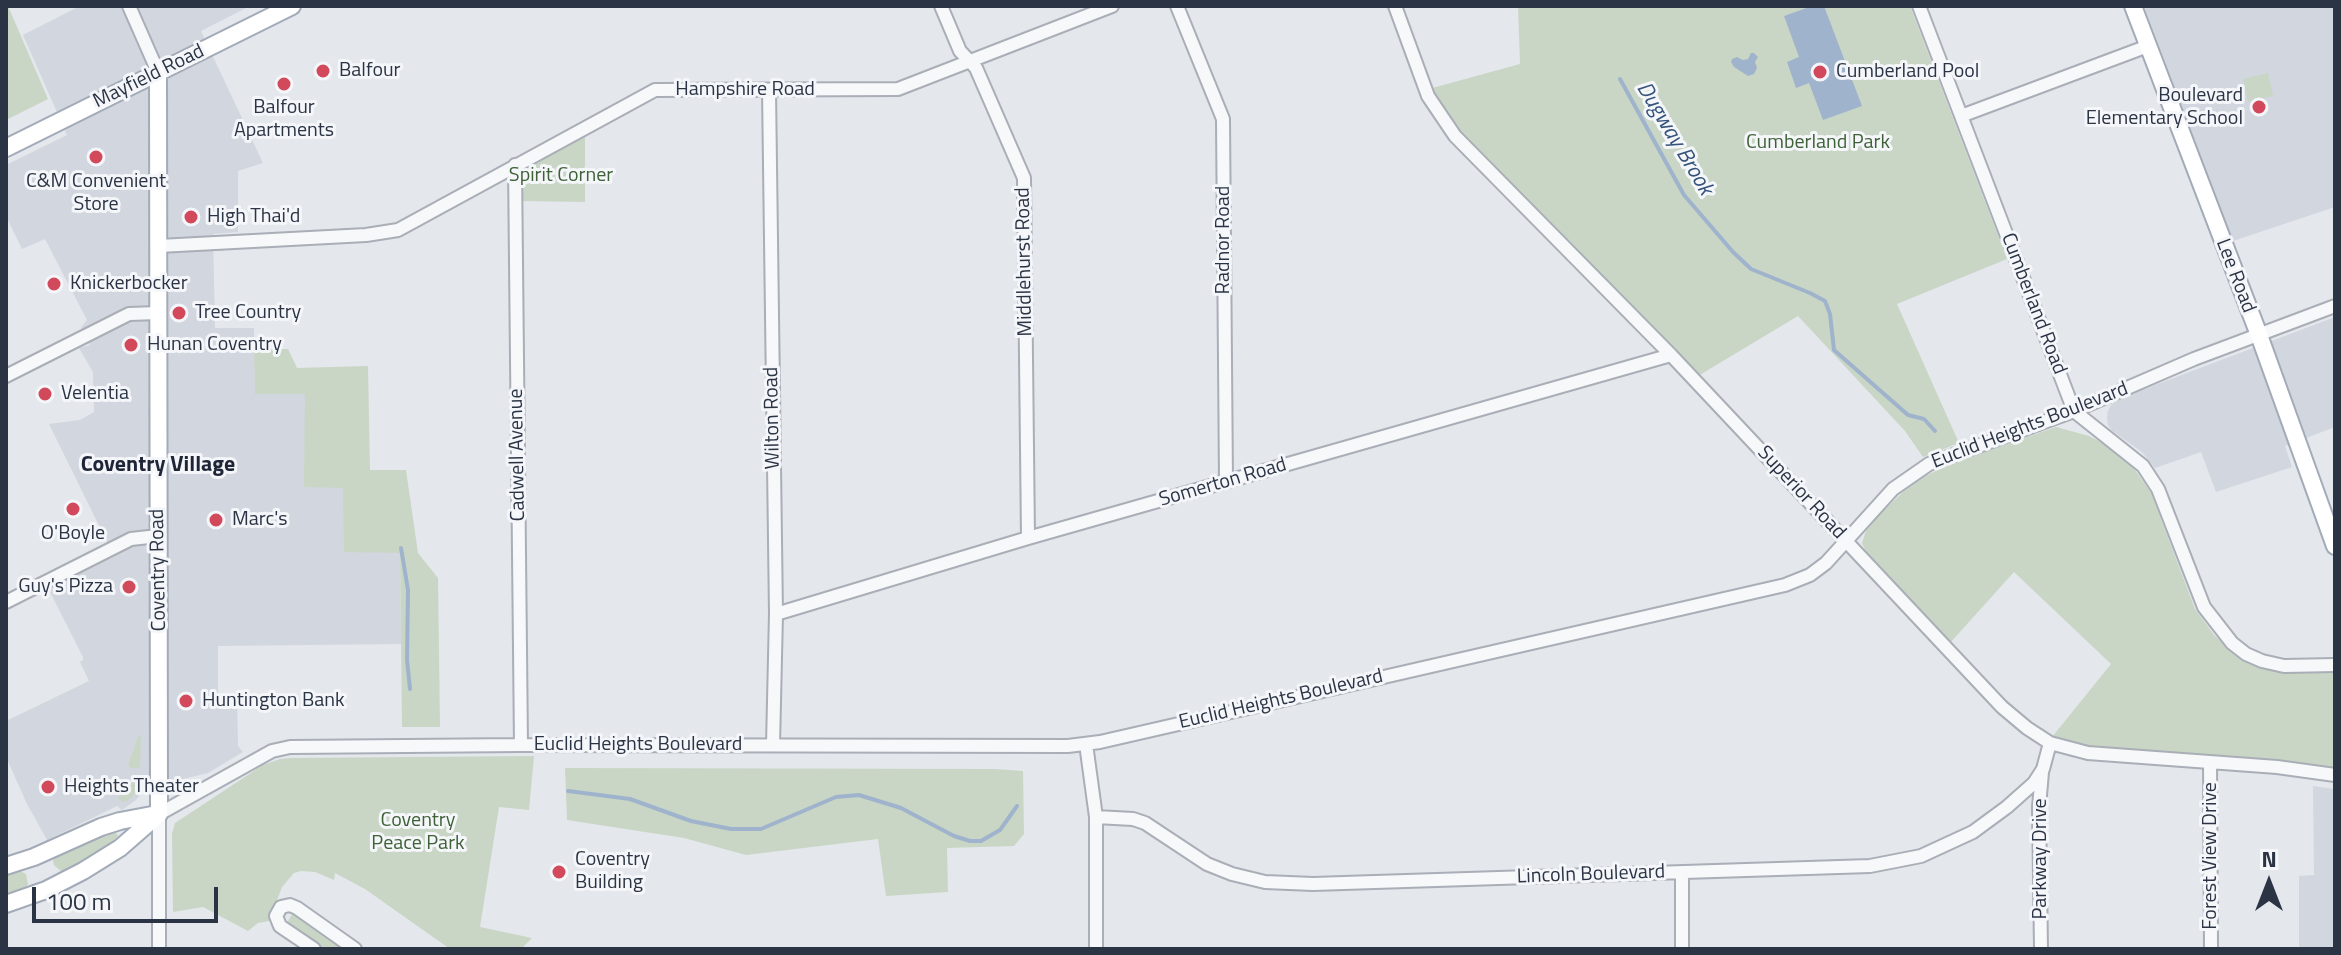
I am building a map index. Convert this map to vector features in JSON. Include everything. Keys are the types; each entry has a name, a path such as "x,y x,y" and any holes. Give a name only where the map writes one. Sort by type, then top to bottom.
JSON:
{"main road":[{"name":"Mayfield Road","path":"6,148 292,6"},
{"name":"Lee Road","path":"2133,6 2259,335 2335,546"},
{"name":"Coventry Road","path":"158,72 159,814"},
{"name":"Euclid Heights Boulevard","path":"6,866 101,827 159,814"},
{"name":"Euclid Heights Boulevard","path":"6,904 46,890 83,871 120,848 159,814"}],"street":[{"name":"Coventry Road","path":"129,6 158,72"},
{"name":"Middlehurst Road","path":"941,6 960,51 978,71 1024,178 1028,538"},
{"name":"Hampshire Road","path":"159,246 398,230 655,90 898,89 1112,6"},
{"name":"Radnor Road","path":"1177,6 1223,119 1226,482"},
{"name":"Superior Road","path":"1395,6 1428,96 1455,136 1671,355 2002,707 2050,743 2088,753 2277,767 2335,775"},
{"name":"Cumberland Road","path":"1919,6 2074,411"},
{"path":"1961,116 2148,46"},
{"name":"Wilton Road","path":"769,90 776,614 773,745"},
{"name":"Cadwell Avenue","path":"515,165 521,745"},
{"name":"Euclid Heights Boulevard","path":"159,814 261,756 282,748 1086,744 1785,585 1810,575 1826,563 1893,489 1929,464 2074,411 2194,359 2335,306"},
{"path":"6,376 129,314 158,313"},
{"name":"Somerton Road","path":"776,614 1028,538 1671,355"},
{"path":"2074,411 2143,466 2158,489 2204,607 2232,643 2246,654 2284,666 2335,665"},
{"path":"6,602 131,539 158,536"},
{"name":"Lincoln Boulevard","path":"1096,817 1133,819 1145,823 1207,864 1265,882 1313,884 1870,866 1921,856 1973,832 2034,783 2043,769 2050,743"},
{"path":"1086,744 1096,817 1096,949"},
{"name":"Forest View Drive","path":"2210,762 2211,949"},
{"name":"Parkway Drive","path":"2041,949 2039,807 2043,769"},
{"name":"Coventry Road","path":"159,814 159,949"},
{"path":"1682,872 1682,949"},
{"path":"314,949 280,926 276,916 281,907 290,905 297,908 355,949"}],"shaded area":[{"path":"80,6 250,6 201,31 263,163 238,171 238,232 213,234 215,328 254,328 255,394 305,394 305,487 343,487 400,553 401,644 218,646 218,696 237,696 238,746 243,752 208,773 145,788 136,800 122,810 117,806 47,840 6,757 6,721 89,681 80,662 83,657 49,590 113,554 49,424 80,420 94,412 93,372 79,348 90,345 81,328 87,320 45,239 22,249 6,216 6,165 67,135 23,35"},
{"name":"Boulevard Elementary School","path":"2144,6 2335,6 2335,207 2233,241"},
{"path":"2335,317 2335,427 2285,446 2292,467 2216,492 2201,452 2155,468 2142,452 2108,425 2108,411 2118,399"},
{"path":"2313,786 2335,789 2335,949 2299,949 2299,876 2314,875"}],"green space":[{"path":"6,6 48,99 6,120"},
{"name":"Cumberland Park","path":"1518,6 1910,6 2007,259 1897,304 1959,443 1923,457 1905,431 1798,316 1693,379 1455,136 1425,90 1520,64"},
{"path":"2268,73 2273,96 2248,102 2243,79"},
{"name":"Spirit Corner","path":"585,135 585,202 522,201 524,169"},
{"path":"254,349 288,349 297,368 368,366 370,470 406,470 418,553 438,578 440,727 402,727 400,553 344,552 343,488 304,487 305,394 255,394"},
{"path":"2056,427 2089,436 2110,447 2135,470 2151,493 2195,609 2214,635 2241,660 2282,671 2335,673 2335,768 2275,760 2087,748 2052,737 2111,664 2014,572 1950,643 1868,556 1862,543 1866,531 1903,492 1923,477 1955,462"},
{"path":"139,735 140,768 130,768 128,765"},
{"name":"Coventry Peace Park","path":"534,756 529,810 499,807 480,927 532,938 521,949 450,949 365,889 335,873 334,880 315,872 294,873 282,887 269,921 258,923 248,931 203,907 173,912 172,834 175,823 263,765 290,758"},
{"path":"565,768 1023,771 1024,834 1014,846 947,848 948,892 886,896 878,839 746,855 684,838 567,820"},
{"path":"142,776 141,788 123,802 118,798"},
{"path":"113,828 118,836 106,848 68,872 62,872 54,865 56,855"},
{"path":"16,869 26,874 28,884 24,890 6,896 6,873"},
{"path":"292,914 348,949 323,949 286,925"}],"water":[{"name":"Cumberland Pool","path":"1812,6 1824,6 1862,106 1823,120 1809,83 1796,88 1787,62 1799,57 1784,16"},
{"path":"1751,53 1758,57 1755,62 1757,68 1754,74 1748,76 1731,62 1737,57 1748,59"}],"waterway":[{"name":"Dugway Brook","path":"1620,79 1684,195 1733,252 1751,269 1825,301 1830,314 1834,350 1908,415 1924,419 1935,431"},
{"path":"401,548 408,590 407,660 410,689"},
{"path":"568,791 630,799 691,821 731,829 761,829 836,797 859,795 901,808 970,841 981,841 1000,830 1017,806"}],"place":[{"name":"Balfour","path":"323,71"},
{"name":"Cumberland Pool","path":"1820,72"},
{"name":"Balfour Apartments","path":"284,84"},
{"name":"Boulevard Elementary School","path":"2259,107"},
{"name":"C&M Convenient Store","path":"96,157"},
{"name":"High Thai'd","path":"191,217"},
{"name":"Knickerbocker","path":"54,284"},
{"name":"Tree Country","path":"179,313"},
{"name":"Hunan Coventry","path":"131,345"},
{"name":"Velentia","path":"45,394"},
{"name":"O'Boyle","path":"73,509"},
{"name":"Marc's","path":"216,520"},
{"name":"Guy's Pizza","path":"129,587"},
{"name":"Huntington Bank","path":"186,701"},
{"name":"Heights Theater","path":"48,787"},
{"name":"Coventry Building","path":"559,872"}],"district":[{"name":"Coventry Village","path":"158,466"}]}
